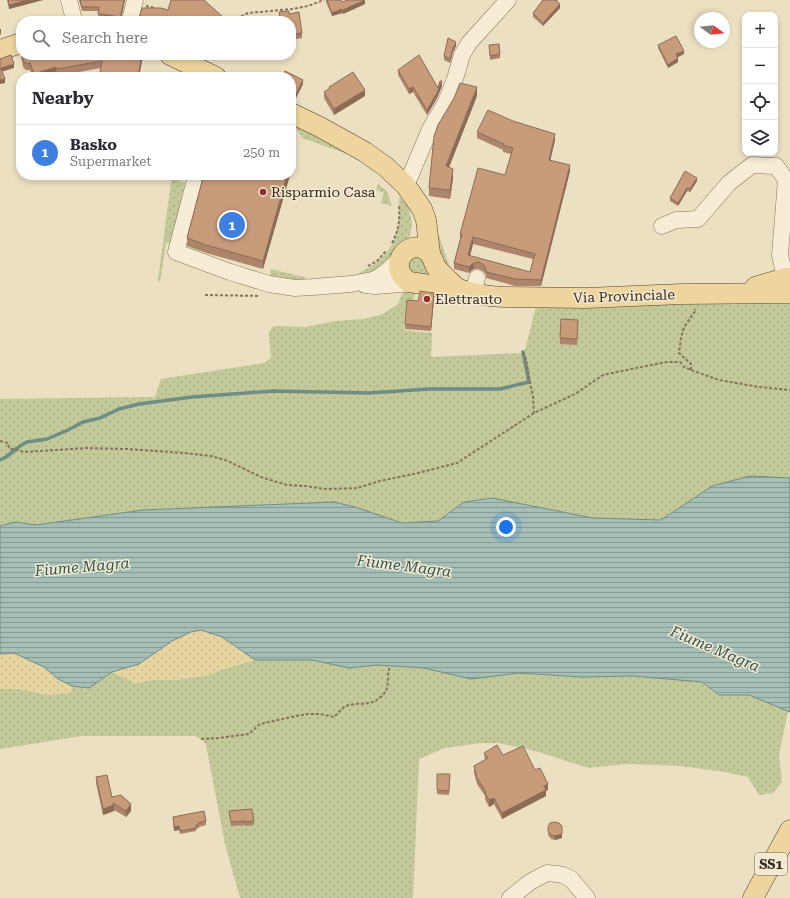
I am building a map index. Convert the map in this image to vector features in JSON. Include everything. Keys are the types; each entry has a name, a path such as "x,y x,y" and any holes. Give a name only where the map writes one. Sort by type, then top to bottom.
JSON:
{"main road":[{"path":"0,50 16,45"},
{"path":"180,60 206,72"},
{"path":"296,115 365,152 386,167 406,193 422,209 426,220 409,253 398,264 401,275 409,282 416,283 429,278 434,267 409,253"},
{"path":"409,253 436,267 445,277 469,287"},
{"name":"Via Provinciale","path":"416,283 469,287 490,296 586,298 733,293"},
{"path":"733,293 788,283"},
{"path":"733,293 790,303"},
{"name":"SS1","path":"753,898 790,830"}],"street":[{"path":"69,0 73,16"},
{"path":"406,193 430,129 446,102 462,55 469,42 508,0"},
{"path":"131,16 134,2"},
{"path":"662,226 676,220 698,219 729,183 752,165 776,166 786,180 782,216 788,283"},
{"path":"194,184 176,252 230,272 269,284 295,288 313,288 351,284 372,280 379,277 409,253"},
{"path":"351,284 375,286 416,283"},
{"path":"510,898 530,882 547,874 563,875 571,879 588,898"}],"path":[{"path":"242,16 248,13 308,6 324,0"},
{"path":"134,2 156,8"},
{"path":"367,267 377,260 409,253 398,232 400,210 406,193"},
{"path":"682,294 696,310 684,328 679,353 691,364 691,370"},
{"path":"523,352 526,359 533,396 534,413"},
{"path":"0,441 8,443 9,448 24,452 87,448 127,449 211,456 228,460 261,477 287,485 326,489 357,488 456,463 534,413 575,394 603,375 667,362 680,362 684,367 719,380 759,387 790,390"},
{"path":"201,739 249,734 260,724 296,716 308,714 334,716 344,707 358,703 364,704 376,701 385,692 388,684 388,670 390,666"}],"green space":[{"path":"296,123 347,154 302,138 296,129"},
{"path":"171,180 179,180 185,183 171,243 166,243 160,282 158,280"},
{"path":"378,184 387,191 392,206 381,203 384,193 376,190"},
{"path":"399,196 409,208 412,224 409,241 374,274 354,277 378,261 390,247 397,232 399,223"},
{"path":"431,212 450,268 444,270"},
{"path":"420,252 428,272 418,278 403,264"},
{"path":"271,269 304,277 306,279 299,280 270,276"},
{"path":"405,287 415,287 414,304 407,304 404,330 432,333 431,357 524,353 536,307 790,304 790,478 750,476 661,520 593,518 492,498 464,502 438,521 402,523 355,507 334,502 143,510 36,525 15,522 0,526 0,399 155,397 161,379 264,363 271,358 269,333 272,327 305,327 336,321 364,319 383,314 398,304"},
{"path":"255,660 312,660 349,668 377,665 424,668 471,679 519,673 582,677 633,676 702,682 719,695 749,695 788,711 779,755 782,782 773,793 759,795 748,777 725,772 680,766 627,764 588,768 539,752 499,743 481,743 445,748 419,759 413,898 240,898 225,844 206,745 201,739 195,736 82,736 0,749 0,689 20,689 49,695 70,693 72,686 89,688 112,672 136,683 152,680 176,680"}],"sand":[{"path":"201,630 222,637 255,660 206,676 176,680 152,680 136,683 112,672 139,664 172,641 191,632"},
{"path":"14,653 44,667 58,679 72,686 71,693 49,695 20,689 0,689 0,654"}],"water":[{"name":"Fiume Magra","path":"750,476 790,478 790,712 749,695 719,695 702,682 633,676 582,677 519,673 471,679 424,668 377,665 349,668 312,660 255,660 222,637 201,630 191,632 172,641 139,664 112,672 89,688 72,686 58,679 44,667 14,653 0,654 0,526 15,522 36,525 143,510 334,502 355,507 402,523 438,521 464,502 492,498 593,518 661,520 712,486"}],"building":[{"path":"8,0 28,0 9,5"},
{"path":"80,0 124,0 121,16 98,14 99,7 82,7"},
{"path":"171,0 204,0 222,16 140,16 142,8 161,8 168,10"},
{"path":"327,0 341,0 342,2 348,0 365,0 343,10 342,9 332,13"},
{"path":"543,0 555,0 560,4 543,23 533,13"},
{"path":"289,11 289,14 299,12 302,33 296,34 296,16 280,16 279,12"},
{"path":"676,36 684,51 676,54 678,58 668,65 658,45"},
{"path":"448,38 456,42 450,59 444,56"},
{"path":"499,44 500,54 490,56 489,45"},
{"path":"11,55 14,64 1,68 5,79 0,80 0,59"},
{"path":"419,55 438,88 440,81 442,81 427,110 413,87 409,89 398,70"},
{"path":"23,60 141,60 139,72 100,72 102,61 57,69 56,67 40,72 33,72 30,63 26,64"},
{"path":"353,72 365,90 334,109 324,92 330,88 329,87"},
{"path":"296,76 303,80 296,95"},
{"path":"460,83 477,87 446,166 453,169 450,190 429,188 434,136 438,125 454,98"},
{"path":"488,110 513,121 555,134 549,160 570,165 541,280 515,279 486,272 484,265 479,262 474,263 469,267 454,263 462,234 460,234 478,168 505,175 513,148 503,145 504,144 477,132","holes":["473,237 535,254 530,272 468,255"]},
{"path":"685,171 697,178 690,189 687,188 678,203 670,198"},
{"path":"202,180 286,180 263,261 187,238"},
{"path":"420,291 434,293 431,327 405,324 407,300 418,301"},
{"path":"561,319 578,320 577,339 560,338"},
{"path":"497,745 503,755 523,746 535,770 540,768 548,784 544,786 546,790 502,813 494,798 489,800 477,778 474,766 488,758 484,753"},
{"path":"437,774 450,774 449,791 437,790"},
{"path":"107,775 112,797 121,795 131,804 126,811 113,803 114,805 103,809 96,777"},
{"path":"252,809 254,821 231,822 229,811"},
{"path":"204,811 206,821 198,823 199,824 196,825 196,828 180,831 179,826 174,827 173,817"},
{"path":"550,823 559,823 562,826 562,834 555,836 551,835 548,831"}],"waterway":[{"path":"0,460 27,442 47,439 83,422 100,418 119,409 139,404 192,397 273,391 369,393 429,389 500,389 529,382 523,352"}],"place":[{"name":"Risparmio Casa","path":"263,192"},
{"name":"Basko","path":"232,225"},
{"name":"Elettrauto","path":"427,299"}]}
